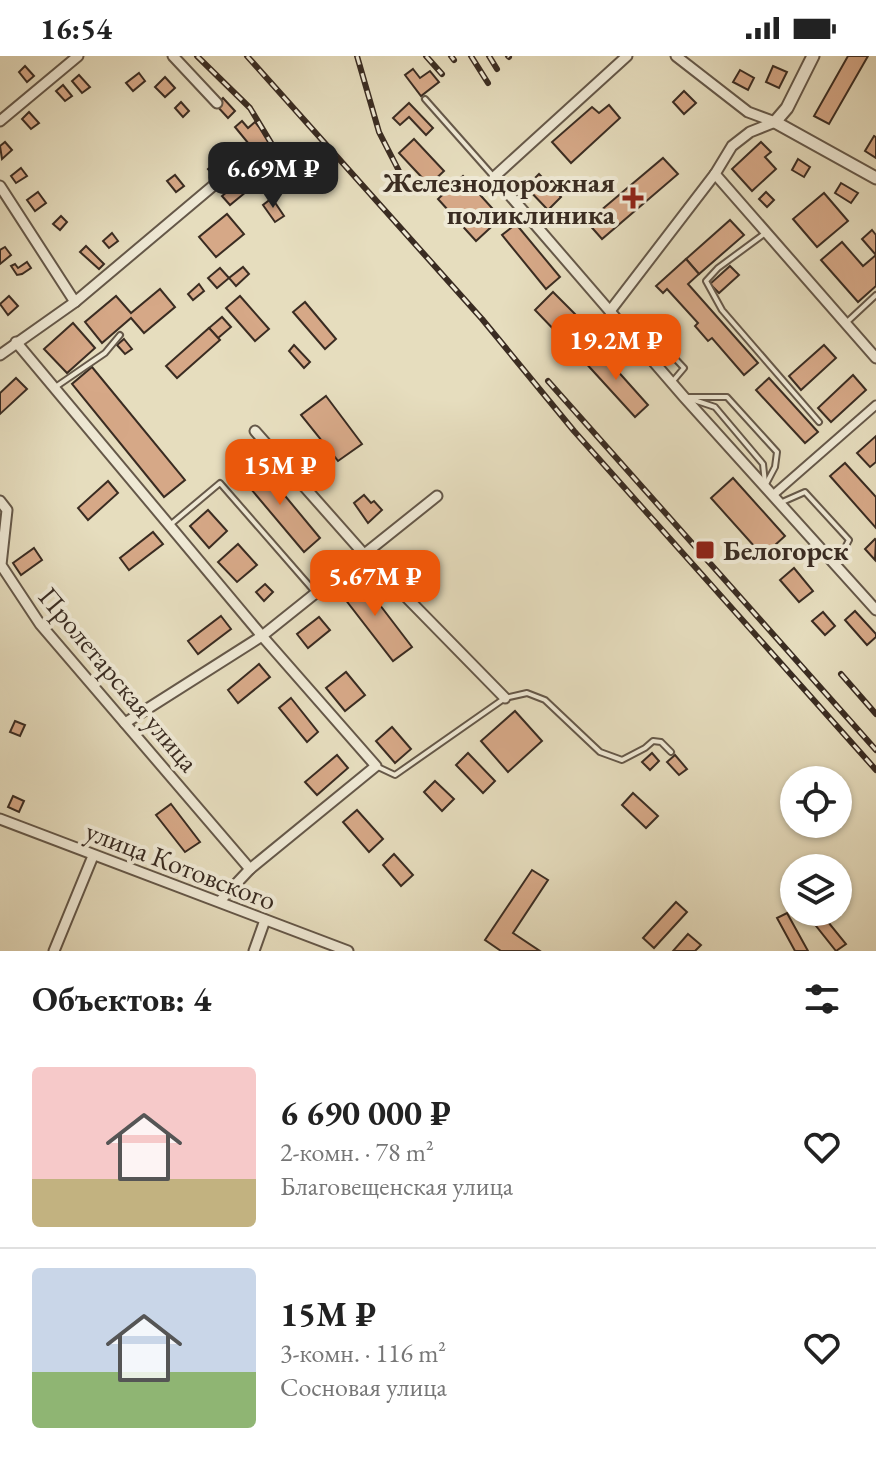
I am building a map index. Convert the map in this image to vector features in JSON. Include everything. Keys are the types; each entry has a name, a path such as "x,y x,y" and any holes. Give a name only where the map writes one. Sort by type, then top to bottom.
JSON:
{"street":[{"path":"0,121 78,56"},
{"path":"173,56 217,103"},
{"path":"627,56 494,177 684,397 876,610"},
{"path":"676,56 748,112 775,122 876,178"},
{"path":"610,311 715,174 732,146 750,132 775,122 787,108 813,56"},
{"path":"715,174 876,358"},
{"path":"0,355 75,302 214,185"},
{"path":"0,186 75,302"},
{"path":"16,342 262,636 376,766 250,869 220,901"},
{"path":"776,499 876,405"},
{"path":"255,431 363,553 505,698"},
{"path":"125,723 262,636 437,496"},
{"name":"Пролетарская улица","path":"0,501 7,510 0,566 40,624 250,869"},
{"name":"улица Котовского","path":"0,819 348,951"},
{"path":"54,951 93,856"},
{"path":"254,951 265,920"}],"lane":[{"path":"425,99 494,177"},
{"path":"766,232 718,268 706,281 722,310 819,422"},
{"path":"846,323 876,295"},
{"path":"634,339 651,333 684,368 672,383"},
{"path":"55,388 105,353 120,335"},
{"path":"684,397 727,397 777,452 775,467 765,486"},
{"path":"684,397 715,407 763,464 765,486"},
{"path":"170,525 220,483 315,592"},
{"path":"776,499 805,492 849,540 836,565"},
{"path":"376,766 395,775 505,698 527,693 545,700 600,752 622,760 653,741 661,742 671,752"}],"building":[{"path":"848,56 868,56 829,124 814,116"},
{"path":"25,66 34,76 27,82 19,72"},
{"path":"773,66 787,72 779,88 766,82"},
{"path":"413,69 420,78 430,71 439,82 421,96 405,75"},
{"path":"740,70 754,78 748,90 733,82"},
{"path":"139,73 145,81 133,91 126,83"},
{"path":"79,75 90,87 82,93 72,81"},
{"path":"165,77 175,88 165,97 155,87"},
{"path":"63,85 72,96 65,101 56,91"},
{"path":"684,91 696,103 684,114 673,102"},
{"path":"223,98 235,111 228,118 216,105"},
{"path":"181,102 189,111 183,117 175,108"},
{"path":"409,103 433,128 426,135 409,117 400,125 393,118"},
{"path":"609,105 620,118 571,163 552,142 592,107 599,113"},
{"path":"29,112 39,123 31,129 22,119"},
{"path":"242,121 248,128 255,122 265,134 270,146 258,155 235,127"},
{"path":"876,137 876,158 865,151"},
{"path":"414,139 444,171 429,185 399,153"},
{"path":"5,142 12,150 2,159 0,146"},
{"path":"761,142 771,152 765,157 776,169 752,191 732,169"},
{"path":"224,155 231,162 215,177 208,169"},
{"name":"Железнодорожная поликлиника","path":"663,158 678,174 602,239 587,222"},
{"path":"798,159 810,167 804,177 792,170"},
{"path":"21,168 27,176 16,183 11,176"},
{"path":"539,174 561,197 548,210 526,187"},
{"path":"175,175 184,186 176,192 167,181"},
{"path":"463,176 501,218 476,241 438,199"},
{"path":"238,183 246,192 230,205 222,196"},
{"path":"841,183 858,193 851,203 835,193"},
{"path":"38,192 46,203 35,211 27,200"},
{"path":"766,192 774,200 767,207 759,199"},
{"path":"824,193 848,221 817,247 793,219"},
{"path":"272,198 284,216 275,222 263,205"},
{"path":"227,214 244,234 216,257 199,237"},
{"path":"61,216 67,222 60,230 53,224"},
{"path":"730,220 744,235 699,274 686,259"},
{"path":"516,224 560,277 546,289 502,235"},
{"path":"872,230 876,235 876,255 862,239"},
{"path":"112,233 118,241 109,248 103,241"},
{"path":"842,242 863,266 876,255 876,286 858,302 821,260"},
{"path":"86,246 104,264 99,269 80,252"},
{"path":"5,247 11,255 0,264 0,250"},
{"path":"686,259 699,274 688,284 758,363 744,375 712,338 708,341 695,326 698,323 667,289 663,293 656,286"},
{"path":"27,262 31,268 22,274 17,275 11,266 15,264 18,268"},
{"path":"730,266 739,275 719,293 710,284"},
{"path":"243,267 249,274 236,286 229,278"},
{"path":"220,268 229,278 217,288 208,278"},
{"path":"199,284 204,291 193,300 188,294"},
{"path":"160,289 175,307 144,333 131,318 102,343 85,322 116,296 131,313"},
{"path":"553,292 580,319 561,337 535,310"},
{"path":"9,296 18,306 8,315 0,304"},
{"path":"240,296 269,329 255,341 226,308"},
{"path":"305,302 336,339 325,349 293,312"},
{"path":"222,317 231,327 218,338 209,328"},
{"path":"73,323 95,348 67,373 44,349"},
{"path":"209,328 220,340 177,378 166,366"},
{"path":"124,339 132,349 125,354 117,345"},
{"path":"294,345 310,362 304,368 289,351"},
{"path":"824,345 836,358 801,390 789,376"},
{"path":"597,348 648,405 635,417 583,360"},
{"path":"92,367 185,480 164,497 72,384"},
{"path":"853,375 866,390 831,422 818,408"},
{"path":"16,378 27,389 0,414 0,393"},
{"path":"769,378 818,432 805,443 756,390"},
{"path":"326,396 362,444 338,461 301,415"},
{"path":"876,436 876,462 870,467 857,453"},
{"path":"257,462 320,538 304,552 240,476"},
{"path":"845,463 876,497 876,528 830,476"},
{"name":"Белогорск","path":"733,478 785,536 763,556 711,498"},
{"path":"108,481 118,493 88,520 78,508"},
{"path":"364,495 382,510 368,523 354,503"},
{"path":"208,510 227,531 209,548 190,526"},
{"path":"153,532 163,544 129,570 120,558"},
{"path":"876,540 875,560 865,549"},
{"path":"238,544 257,565 237,582 218,562"},
{"path":"34,548 42,560 21,575 13,563"},
{"path":"794,568 813,591 799,602 780,580"},
{"path":"357,575 412,647 393,661 338,590"},
{"path":"265,584 273,592 264,601 256,592"},
{"path":"855,611 876,634 867,645 845,620"},
{"path":"823,612 835,626 825,635 812,621"},
{"path":"221,616 231,629 198,654 188,641"},
{"path":"319,617 330,630 308,648 297,634"},
{"path":"259,664 270,677 238,703 228,690"},
{"path":"346,672 365,695 345,711 326,688"},
{"path":"291,698 318,732 307,742 279,708"},
{"path":"515,711 542,741 508,772 481,741"},
{"path":"15,721 25,725 20,736 10,732"},
{"path":"392,727 411,749 395,763 376,741"},
{"path":"468,753 495,781 483,793 456,765"},
{"path":"652,753 659,761 650,770 642,762"},
{"path":"337,755 348,768 317,795 305,782"},
{"path":"675,755 687,769 679,775 667,762"},
{"path":"435,781 454,799 442,811 424,792"},
{"path":"633,793 658,816 646,828 622,805"},
{"path":"13,796 24,801 19,812 8,807"},
{"path":"171,804 200,842 185,852 156,815"},
{"path":"357,810 383,839 369,852 343,822"},
{"path":"394,854 413,875 401,886 383,865"},
{"path":"532,870 548,880 513,933 540,951 501,951 485,940"},
{"path":"676,902 687,912 654,948 643,938"},
{"path":"781,926 794,926 808,951 795,951"},
{"path":"816,926 831,926 846,944 836,951"},
{"path":"688,934 701,945 695,951 673,951"}],"railway":[{"path":"197,56 250,108 291,176"},
{"path":"247,56 482,319 574,431 876,770"},
{"path":"357,56 379,132 401,175"},
{"path":"426,56 442,74"},
{"path":"451,56 454,60"},
{"path":"471,56 488,83"},
{"path":"489,56 497,69"},
{"path":"548,381 876,750"},
{"path":"841,674 876,714"}],"place":[{"name":"Железнодорожная поликлиника","path":"633,198"},
{"name":"Белогорск","path":"705,550"}]}
